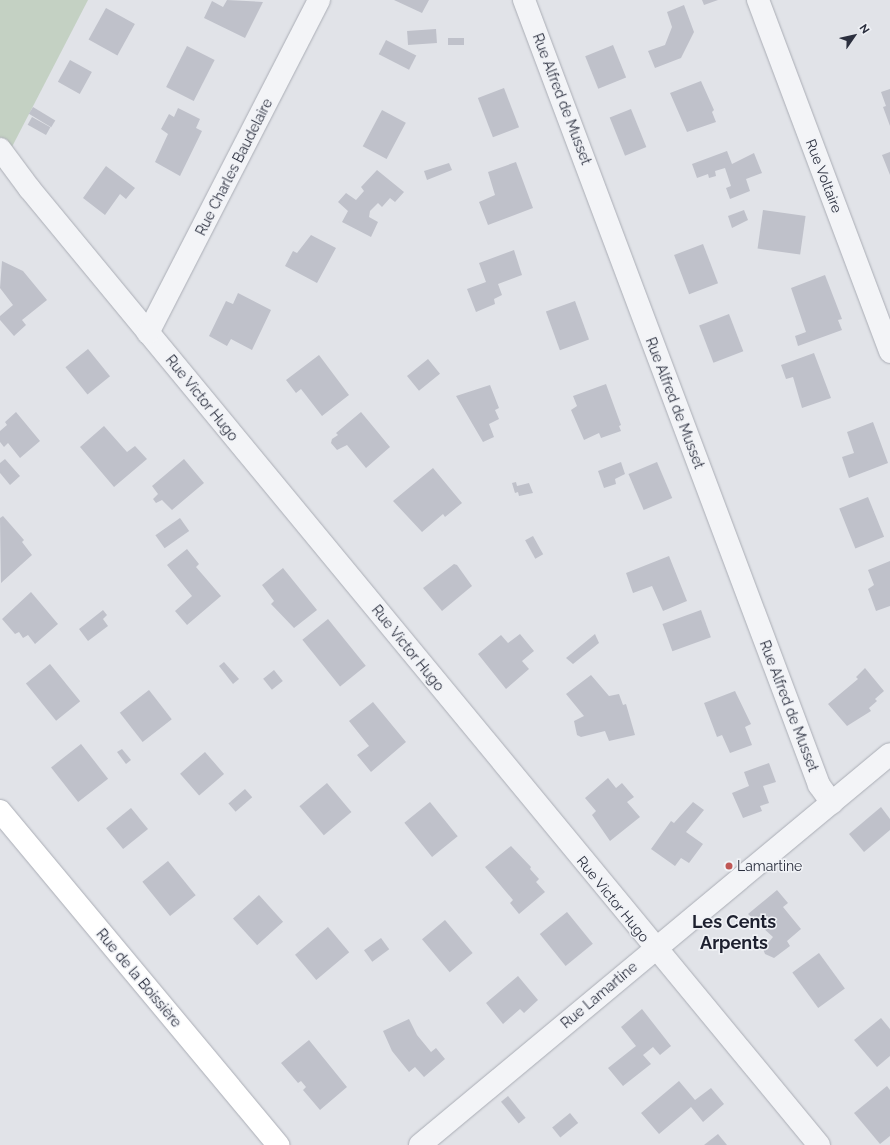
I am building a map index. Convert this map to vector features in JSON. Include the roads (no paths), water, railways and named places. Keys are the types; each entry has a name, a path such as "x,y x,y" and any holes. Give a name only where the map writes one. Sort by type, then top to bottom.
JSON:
{"main road":[{"name":"Rue de la Boissière","path":"0,811 278,1145"}],"street":[{"name":"Rue Charles Baudelaire","path":"148,333 319,0"},
{"name":"Rue Alfred de Musset","path":"524,0 819,785 832,803"},
{"name":"Rue Voltaire","path":"758,0 890,352"},
{"name":"Rue Victor Hugo","path":"0,149 29,188 148,333 654,948 819,1145"},
{"name":"Rue Lamartine","path":"420,1145 654,948 890,754"}],"place":[{"name":"Lamartine","path":"729,866"}],"district":[{"name":"Les Cents Arpents","path":"734,933"}]}
